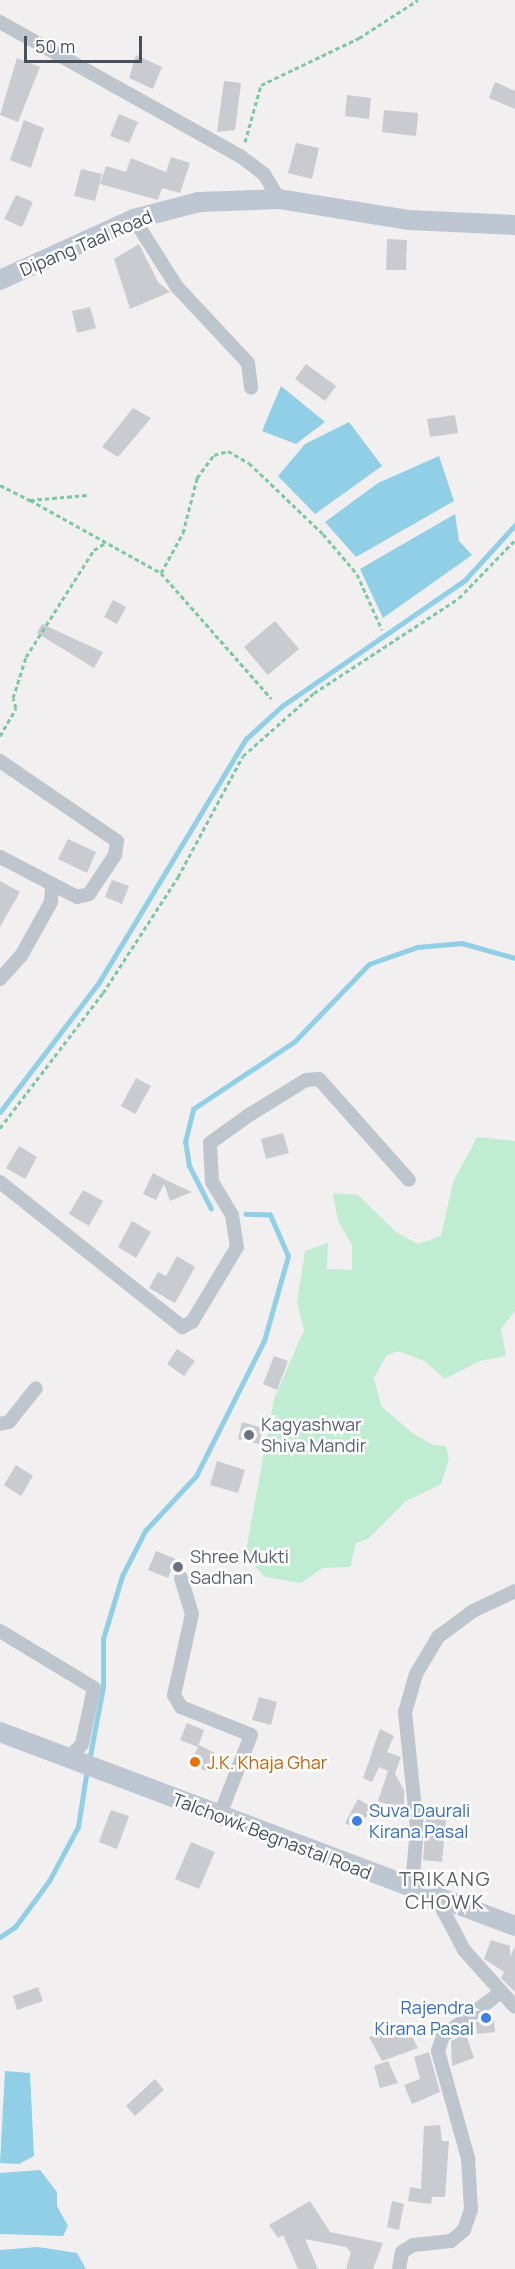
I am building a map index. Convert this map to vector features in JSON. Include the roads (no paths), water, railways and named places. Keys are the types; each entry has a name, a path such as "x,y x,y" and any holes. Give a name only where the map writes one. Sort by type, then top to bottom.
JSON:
{"main road":[{"name":"Dipang Taal Road","path":"0,280 134,219 199,202 279,199 409,220 515,225"},
{"path":"0,1732 70,1757"},
{"name":"Talchowk Begnastal Road","path":"70,1757 219,1817 515,1926"}],"street":[{"path":"0,22 240,156 264,174 279,199"},
{"path":"134,219 177,287 248,363 251,387"},
{"path":"0,761 117,841 116,855 90,894 77,897 52,888 0,857"},
{"path":"0,980 21,956 51,902 52,888"},
{"path":"0,1182 182,1327 192,1322 237,1247 232,1215 212,1182 210,1143 249,1115 306,1080 319,1079 409,1180"},
{"path":"0,1424 9,1422 36,1388"},
{"path":"181,1578 191,1620 174,1695 181,1707 251,1735 219,1817"},
{"path":"515,1591 473,1611 438,1637 416,1674 405,1712 417,1828 413,1875 427,1880 439,1898 464,1950 515,2007"},
{"path":"0,1631 94,1688 82,1744 70,1757"},
{"path":"399,2269 402,2252 413,2245 451,2241 464,2230 471,2210 468,2158 438,2051 443,2036 501,1992"}],"water":[{"path":"281,386 325,422 296,444 262,431"},
{"path":"349,422 382,466 315,514 278,476 305,444"},
{"path":"439,456 454,501 356,557 325,522 378,483"},
{"path":"455,514 459,541 472,555 383,618 360,569"},
{"path":"5,2071 30,2073 34,2156 19,2164 0,2163"},
{"path":"40,2170 57,2192 57,2206 68,2226 63,2236 0,2234 0,2173"},
{"path":"38,2247 77,2253 86,2269 0,2269 0,2250"}],"waterway":[{"path":"0,1112 98,984 246,739 282,706 465,580 515,525"},
{"path":"211,1209 189,1166 185,1142 193,1109 294,1042 369,964 417,947 462,943 515,958"},
{"path":"89,1761 103,1687 103,1639 122,1576 145,1531 196,1476 264,1341 288,1256 270,1215 246,1214"},
{"path":"0,1937 15,1927 49,1881 78,1827 87,1769"}],"place":[{"name":"Kagyashwar Shiva Mandir","path":"249,1435"},
{"name":"Shree Mukti Sadhan","path":"178,1567"},
{"name":"J.K. Khaja Ghar","path":"195,1762"},
{"name":"Suva Daurali Kirana Pasal","path":"357,1821"},
{"name":"Rajendra Kirana Pasal","path":"486,2018"}],"district":[{"name":"TRIKANG CHOWK","path":"445,1890"}]}
